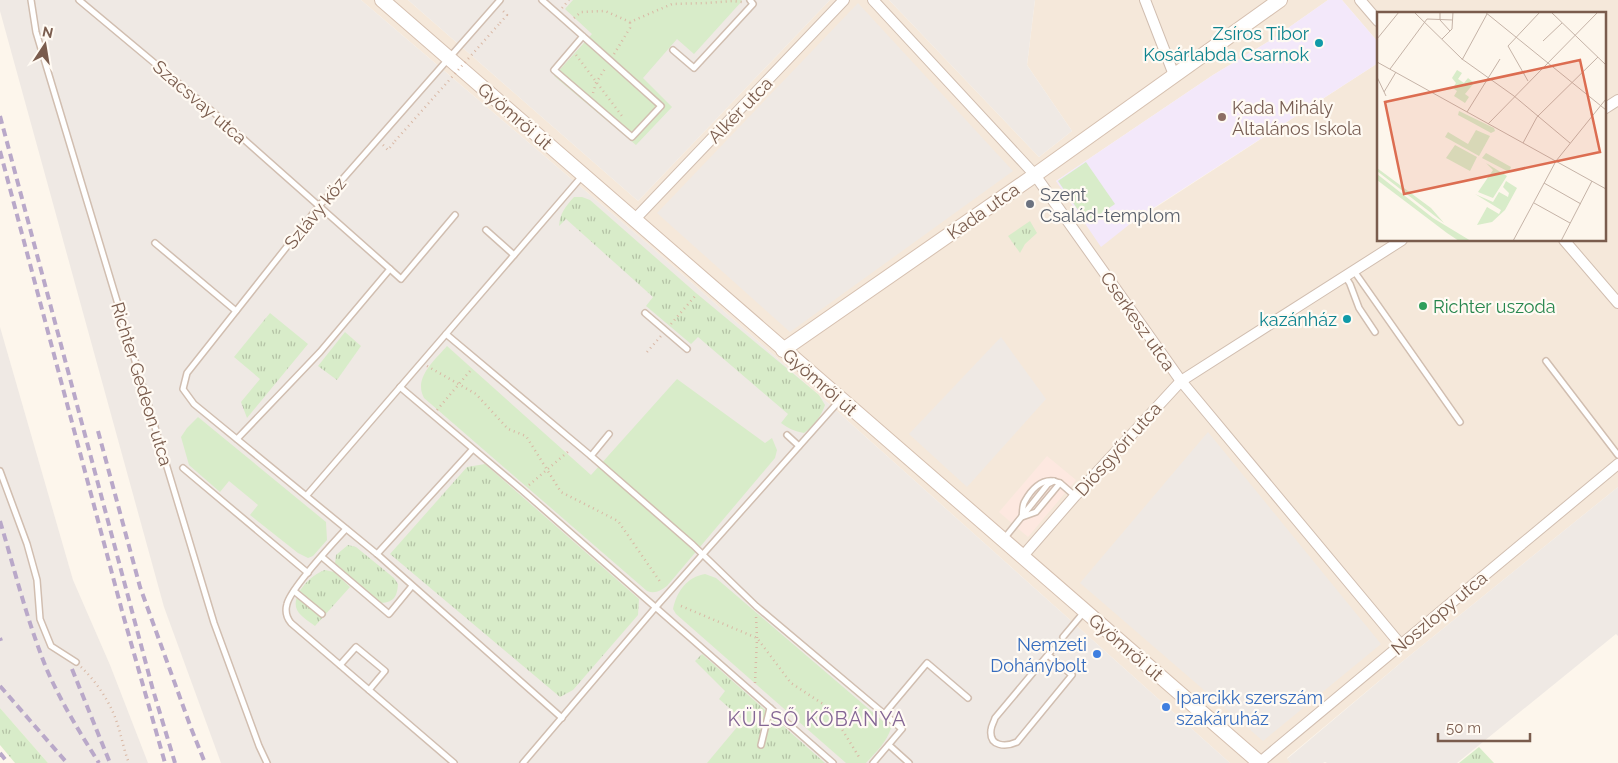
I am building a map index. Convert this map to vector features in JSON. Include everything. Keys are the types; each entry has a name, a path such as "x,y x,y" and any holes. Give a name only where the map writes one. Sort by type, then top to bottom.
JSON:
{"street":[{"name":"Gyömrői út","path":"382,0 1259,763"},
{"name":"Alkér utca","path":"635,219 844,0"},
{"name":"Cserkesz utca","path":"873,0 1035,176 1181,381 1401,645"},
{"path":"1145,0 1174,75"},
{"name":"Kada utca","path":"783,350 1035,176 1280,0"},
{"path":"1360,0 1377,20"},
{"path":"1606,108 1618,100"},
{"name":"Diósgyőri utca","path":"1022,557 1075,496 1181,381 1400,241"},
{"path":"1565,241 1618,302"},
{"name":"Noszlopy utca","path":"1259,763 1618,464"}],"lane":[{"name":"Richter Gedeon utca","path":"30,0 36,32 214,623 267,763"},
{"name":"Szacsvay utca","path":"79,0 213,112 390,269"},
{"name":"Szlávy köz","path":"237,439 194,404 183,390 187,373 319,206 500,0"},
{"path":"542,0 583,36 661,106 632,137 554,70 583,36"},
{"path":"673,50 694,68 753,1"},
{"path":"307,496 584,175"},
{"path":"455,215 401,279 390,269 320,352 237,439 377,554 562,718"},
{"path":"486,230 514,255"},
{"path":"155,243 236,311"},
{"path":"1354,270 1460,422"},
{"path":"1345,276 1350,284 1358,308 1375,332"},
{"path":"645,313 687,349"},
{"path":"446,334 591,456 703,554 756,606 902,729 873,763"},
{"path":"1546,362 1618,455"},
{"path":"400,387 472,450 523,491 833,763"},
{"path":"523,763 655,608 840,399"},
{"path":"591,456 609,434"},
{"path":"787,435 799,446"},
{"path":"377,554 472,450"},
{"path":"183,468 308,574"},
{"path":"0,471 27,544 37,580 40,619 51,646 76,662"},
{"path":"1022,517 1024,502 1040,482 1048,480 1057,482 1075,496"},
{"path":"1003,540 1022,517 1036,512 1057,482"},
{"path":"346,528 294,591 286,605 287,617 454,763"},
{"path":"322,557 389,614 412,586"},
{"path":"294,591 322,614"},
{"path":"1062,637 1084,611"},
{"path":"340,665 356,646 385,671 369,690"},
{"path":"1048,655 1072,675 1017,742 1008,746 999,745 992,739 991,731 995,718 1052,650"},
{"path":"885,714 927,662 968,698"},
{"path":"761,745 770,708"},
{"path":"889,745 909,763"}],"path":[{"path":"569,24 581,12 605,11 630,22 672,2 753,1"},
{"path":"388,150 507,15"},
{"path":"572,50 635,133"},
{"path":"421,362 476,394 508,429 526,436 561,492 618,521 661,583"},
{"path":"432,415 470,371"},
{"path":"523,491 570,450"},
{"path":"681,606 757,638 791,683 829,708 859,757"},
{"path":"754,694 757,638 756,606"},
{"path":"76,662 88,674 109,705 118,724 129,763"}],"shaded area":[{"path":"0,0 361,0 648,244 1230,763 221,763 164,607 0,11"},
{"path":"361,0 408,0 638,201 830,0 889,0 1039,157 1072,131 1027,65 1035,0 1328,0 1271,40 1213,75 1056,181 1130,224 1377,64 1377,241 1606,241 1606,12 1377,12 1377,41 1342,0 1618,0 1618,487 1403,661 1287,758 1291,763 1230,763 648,244"},
{"path":"408,0 830,0 638,201"},
{"path":"889,0 1035,0 1027,65 1072,131 1039,157"},
{"name":"Kada Mihály Általános Iskola","path":"1328,0 1342,0 1377,41 1377,64 1155,207 1101,247 1056,181 1213,75 1271,40"},
{"path":"858,3 1013,171 790,332 657,213"},
{"path":"0,327 73,580 110,665 148,763 48,763 0,708"},
{"path":"1001,337 1046,399 967,487 909,434"},
{"path":"1208,432 1381,644 1263,741 1080,583"},
{"path":"1047,456 1076,480 1028,537 999,512"},
{"path":"1618,487 1618,636 1616,634 1457,763 1291,763 1287,759 1403,661"}],"green space":[{"path":"573,0 742,1 694,54 677,39 643,78 672,107 636,145 554,76 592,34 565,9"},
{"path":"1086,162 1115,204 1087,223 1058,181"},
{"path":"574,197 590,200 696,293 819,395 825,405 814,424 804,433 792,430 781,423 788,414 698,337 691,344 646,306 653,297 566,219 559,226 560,217"},
{"path":"1030,221 1037,233 1025,244 1020,253 1008,236"},
{"path":"270,313 308,344 247,418 241,402 260,379 234,357"},
{"path":"345,332 361,346 337,380 318,366"},
{"path":"447,346 591,475 677,379 765,443 772,438 777,450 775,458 667,586 657,592 647,591 424,398 421,391 423,376"},
{"path":"198,417 326,522 327,540 313,556 308,558 298,553 250,515 258,505 229,481 220,492 189,465 181,437"},
{"path":"485,464 639,599 638,615 573,690 560,697 390,554 467,467"},
{"path":"348,545 356,547 394,578 398,584 396,595 392,600 381,603 335,563 336,555"},
{"path":"325,570 334,572 350,587 315,626 299,613 296,601 298,594 307,581"},
{"path":"705,574 716,578 891,728 884,742 866,763 846,763 676,614 673,609 680,591 693,578"},
{"path":"702,654 825,763 707,763 743,720 719,699 725,691 695,661"},
{"path":"0,708 48,763 15,763 0,745"},
{"path":"1479,747 1494,763 1459,763"}],"railway":[{"path":"0,116 153,690 175,763"},
{"path":"0,151 122,611 165,763"},
{"path":"98,431 140,587 205,763"},
{"path":"0,521 27,615 47,670 65,706 99,763"},
{"path":"72,669 110,763"},
{"path":"0,686 67,763"},
{"path":"0,753 8,763"}],"place":[{"name":"Zsíros Tibor Kosárlabda Csarnok","path":"1319,43"},
{"name":"Kada Mihály Általános Iskola","path":"1222,117"},
{"name":"Szent Család-templom","path":"1030,204"},
{"name":"Richter uszoda","path":"1423,306"},
{"name":"kazánház","path":"1347,319"},
{"name":"Nemzeti Dohánybolt","path":"1097,654"},
{"name":"Iparcikk szerszám szakáruház","path":"1166,707"}],"district":[{"name":"KÜLSŐ KŐBÁNYA","path":"817,719"}]}
